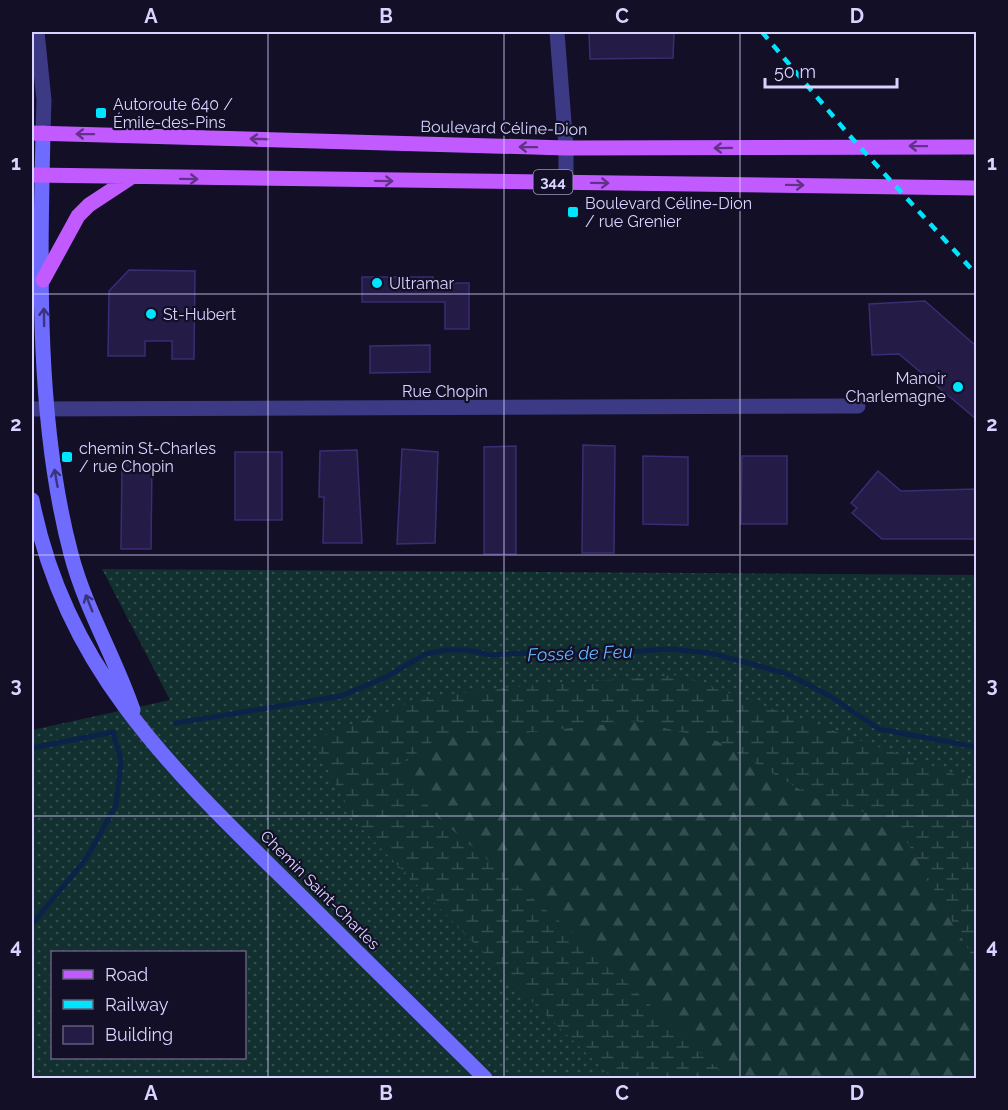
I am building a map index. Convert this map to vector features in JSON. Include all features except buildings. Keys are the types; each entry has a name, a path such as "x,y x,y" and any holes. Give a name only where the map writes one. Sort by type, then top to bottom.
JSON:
{"main road":[{"name":"Boulevard Céline-Dion","path":"37,133 566,148 976,147"},
{"name":"Chemin Saint-Charles","path":"37,133 43,280 39,409 66,536 75,567 137,721"},
{"path":"37,175 130,178"},
{"path":"43,280 78,216 130,178"},
{"name":"344","path":"130,178 976,188"},
{"name":"Chemin Saint-Charles","path":"32,500 40,541 67,611 87,652 106,681 162,754 224,820 485,1078"}],"street":[{"path":"37,32 44,100 37,133"},
{"path":"557,32 566,148 566,182"},
{"name":"Rue Chopin","path":"39,409 858,406"}],"green space":[{"path":"102,569 976,575 976,1078 32,1078 32,730 170,700"},
{"path":"679,675 976,782 976,963 895,821 815,798 717,741 636,721 506,735 445,733 397,766 436,816 587,945 727,1078 612,1078 527,997 357,824 312,740 421,698 499,688"},
{"path":"636,721 717,741 815,798 895,821 976,963 976,1078 727,1078 587,945 436,816 396,766 445,733 506,735"}],"waterway":[{"name":"Fossé de Feu","path":"176,723 341,696 386,677 425,654 446,650 468,650 491,655 524,653 587,655 669,649 710,653 785,673 828,695 879,729 976,747"},
{"path":"32,748 113,732 121,760 116,805 86,859 32,924"}],"railway":[{"path":"762,32 849,135 976,274"}],"place":[{"name":"Autoroute 640 / Émile-des-Pins","path":"101,113"},
{"name":"Boulevard Céline-Dion / rue Grenier","path":"573,212"},
{"name":"Ultramar","path":"377,283"},
{"name":"St-Hubert","path":"151,314"},
{"name":"Manoir Charlemagne","path":"958,387"},
{"name":"chemin St-Charles / rue Chopin","path":"67,457"}]}
